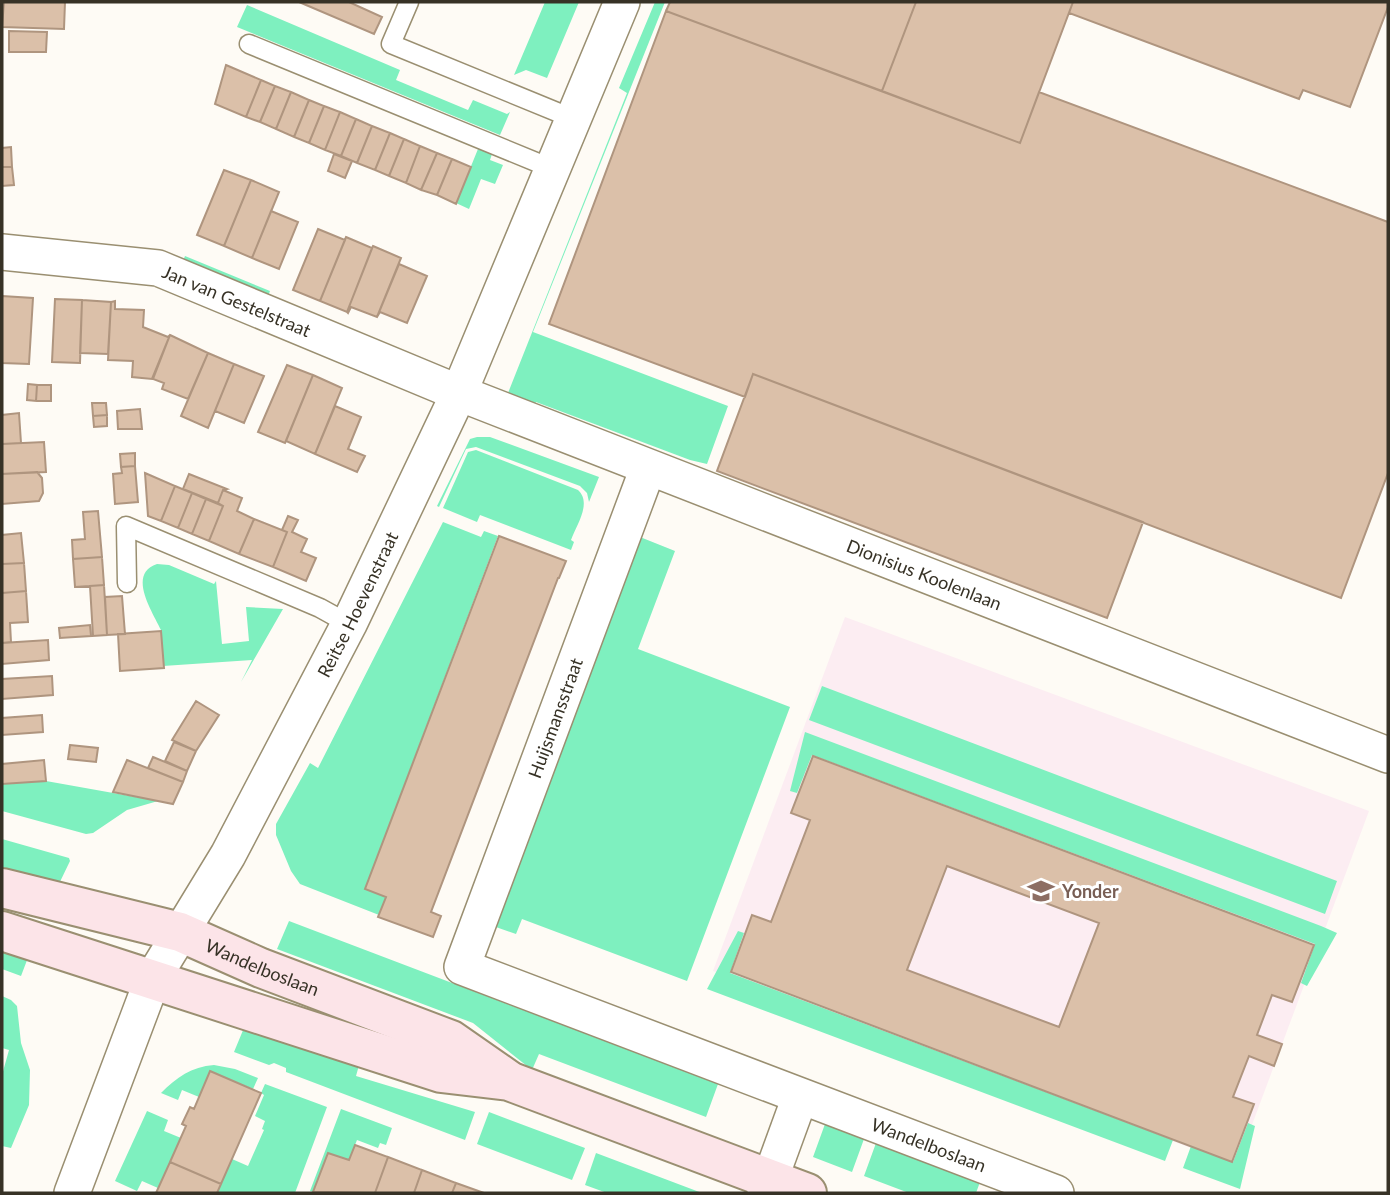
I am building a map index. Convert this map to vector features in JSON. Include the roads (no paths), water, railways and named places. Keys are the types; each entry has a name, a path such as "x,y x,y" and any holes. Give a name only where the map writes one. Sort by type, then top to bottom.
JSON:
{"street":[{"name":"Reitse Hoevenstraat","path":"72,1193 153,978 228,855 349,624 459,393 622,2"},
{"name":"Jan van Gestelstraat","path":"2,252 158,268 459,393"},
{"name":"Dionisius Koolenlaan","path":"459,393 1388,755"},
{"name":"Huijsmansstraat","path":"462,967 648,468"},
{"name":"Wandelboslaan","path":"2,888 180,932 261,968 451,1040 509,1080 767,1186 807,1193"},
{"name":"Wandelboslaan","path":"2,931 441,1073 509,1080"},
{"name":"Wandelboslaan","path":"462,967 1056,1193"},
{"path":"767,1186 800,1097"}],"lane":[{"path":"409,2 391,44 574,119"},
{"path":"248,44 553,169"},
{"path":"127,583 126,526 320,608 349,624"}],"place":[{"name":"Yonder","path":"1041,891"}]}
